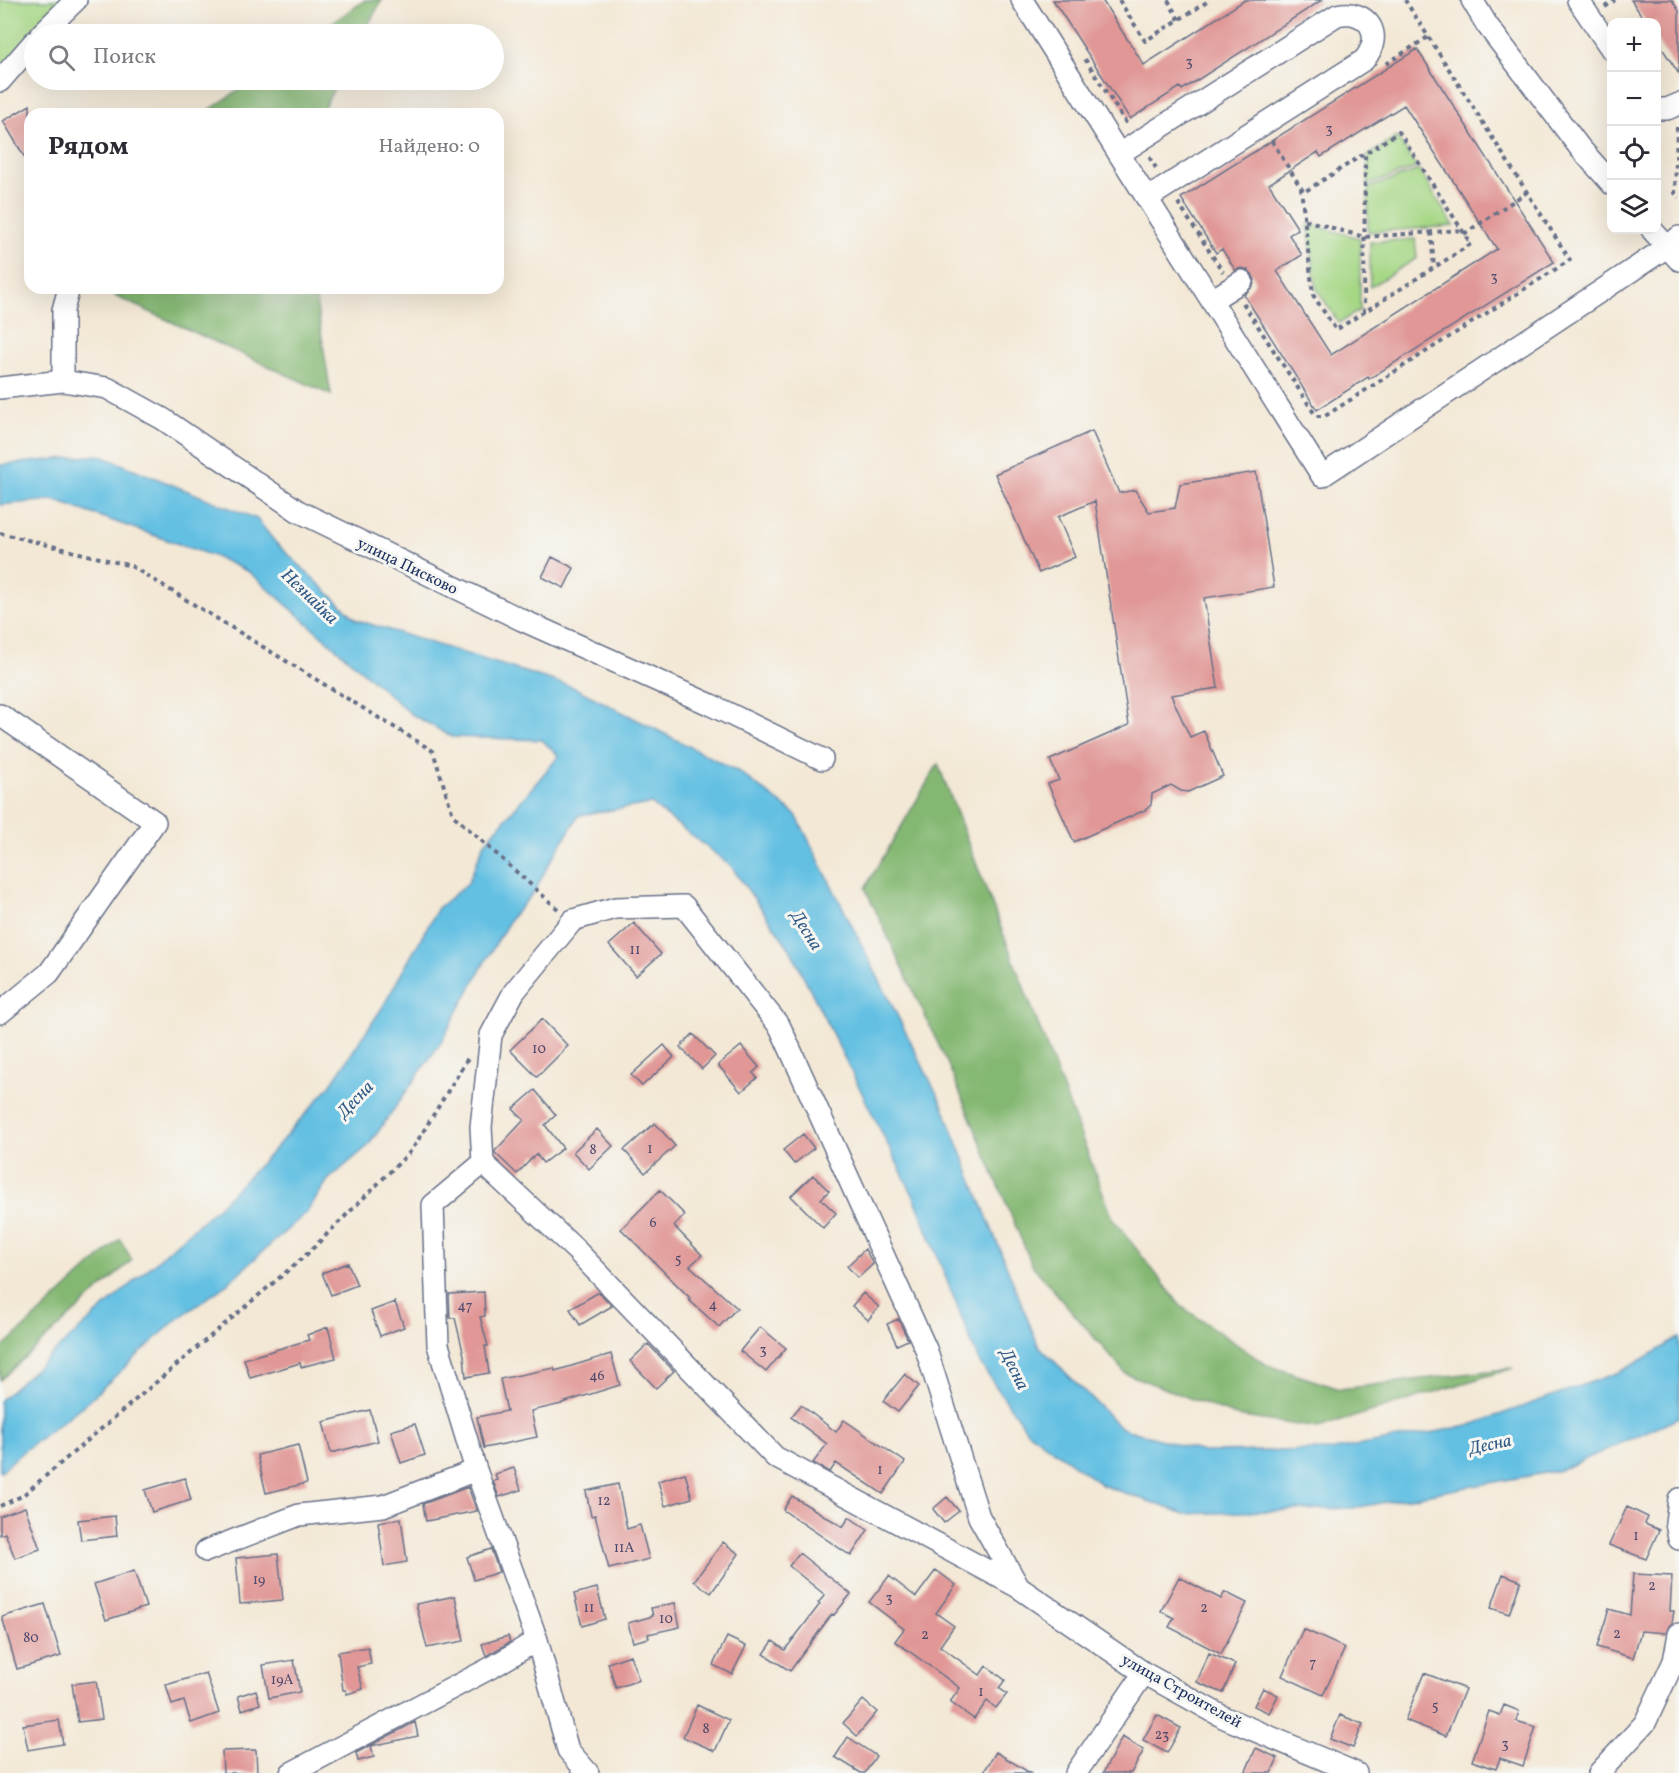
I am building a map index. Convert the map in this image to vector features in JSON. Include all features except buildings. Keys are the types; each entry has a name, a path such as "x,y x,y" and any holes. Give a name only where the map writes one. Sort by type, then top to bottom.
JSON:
{"street":[{"path":"51,24 76,0"},
{"path":"1022,0 1322,476 1675,248 1657,234"},
{"path":"1472,0 1487,25 1580,148 1608,180"},
{"path":"1578,0 1607,44"},
{"path":"1119,154 1337,15 1355,14 1364,18 1370,25 1373,32 1373,46 1364,60 1148,198"},
{"path":"0,81 24,53"},
{"path":"1661,109 1678,104"},
{"path":"1212,300 1237,284"},
{"path":"63,381 63,310 67,294"},
{"name":"улица Писково","path":"0,388 63,381 107,388 163,419 298,512 522,620 709,704 822,759"},
{"path":"0,715 155,822 49,973 0,1013"},
{"path":"588,1773 568,1750 537,1640 476,1470 438,1345 433,1205 483,1163 481,1127 491,1035 514,992 573,920 615,908 684,906 780,1027 926,1349 979,1517 1018,1587"},
{"name":"улица Строителей","path":"483,1163 576,1250 776,1457 1018,1587 1144,1672 1225,1718 1356,1773"},
{"path":"206,1551 299,1515 383,1506 476,1470"},
{"path":"1679,1499 1676,1522 1679,1539"},
{"path":"1599,1773 1645,1724 1674,1661 1679,1634"},
{"path":"291,1773 496,1665 537,1640"},
{"path":"1076,1773 1144,1672"}],"path":[{"path":"1119,0 1145,41 1210,0"},
{"path":"1168,0 1179,20"},
{"path":"1085,59 1167,186 1237,284 1316,416 1325,416 1570,260 1405,0"},
{"path":"1678,104 1675,193 1679,198"},
{"path":"1270,138 1304,192 1399,132 1471,244 1336,330 1312,295 1301,188"},
{"path":"1364,313 1365,153"},
{"path":"1305,220 1364,237 1463,232 1527,192"},
{"path":"1431,232 1434,268"},
{"path":"0,533 131,566 433,751 453,815 547,900"},
{"path":"0,1506 22,1496 305,1256 412,1149 468,1057"}],"green space":[{"path":"0,0 86,0 60,24 24,24 24,56 0,78"},
{"path":"365,0 382,0 369,24 330,24"},
{"path":"239,90 333,90 323,108 213,108"},
{"path":"1397,137 1417,167 1368,185 1368,156"},
{"path":"1419,170 1454,226 1368,232 1368,188"},
{"path":"1308,224 1360,238 1360,310 1339,323 1316,288"},
{"path":"1415,239 1417,258 1370,287 1370,242"},
{"path":"116,294 315,294 331,395 115,296"},
{"path":"938,764 1113,1219 1181,1306 1267,1365 1340,1389 1513,1368 1318,1428 1236,1416 1125,1373 1032,1265 949,1067 865,888"},
{"path":"120,1239 132,1260 0,1380 0,1350"}],"water":[{"path":"99,455 257,519 275,542 357,620 573,687 739,772 796,815 942,1104 1038,1345 1121,1428 1203,1452 1334,1450 1468,1426 1622,1371 1679,1338 1679,1417 1561,1470 1353,1508 1185,1514 1102,1485 1027,1431 979,1362 915,1199 790,949 731,866 651,804 579,815 535,891 511,918 441,1042 368,1146 328,1180 307,1212 222,1288 176,1320 86,1403 0,1472 0,1400 220,1205 270,1154 329,1087 382,1008 438,908 468,883 484,844 559,756 542,740 452,737 411,714 249,572 216,557 53,500 0,505 0,465"}],"water label":[{"name":"Незнайка","path":"310,596"},
{"name":"Десна","path":"807,930"},
{"name":"Десна","path":"355,1099"},
{"name":"Десна","path":"1015,1369"},
{"name":"Десна","path":"1490,1444"}]}
